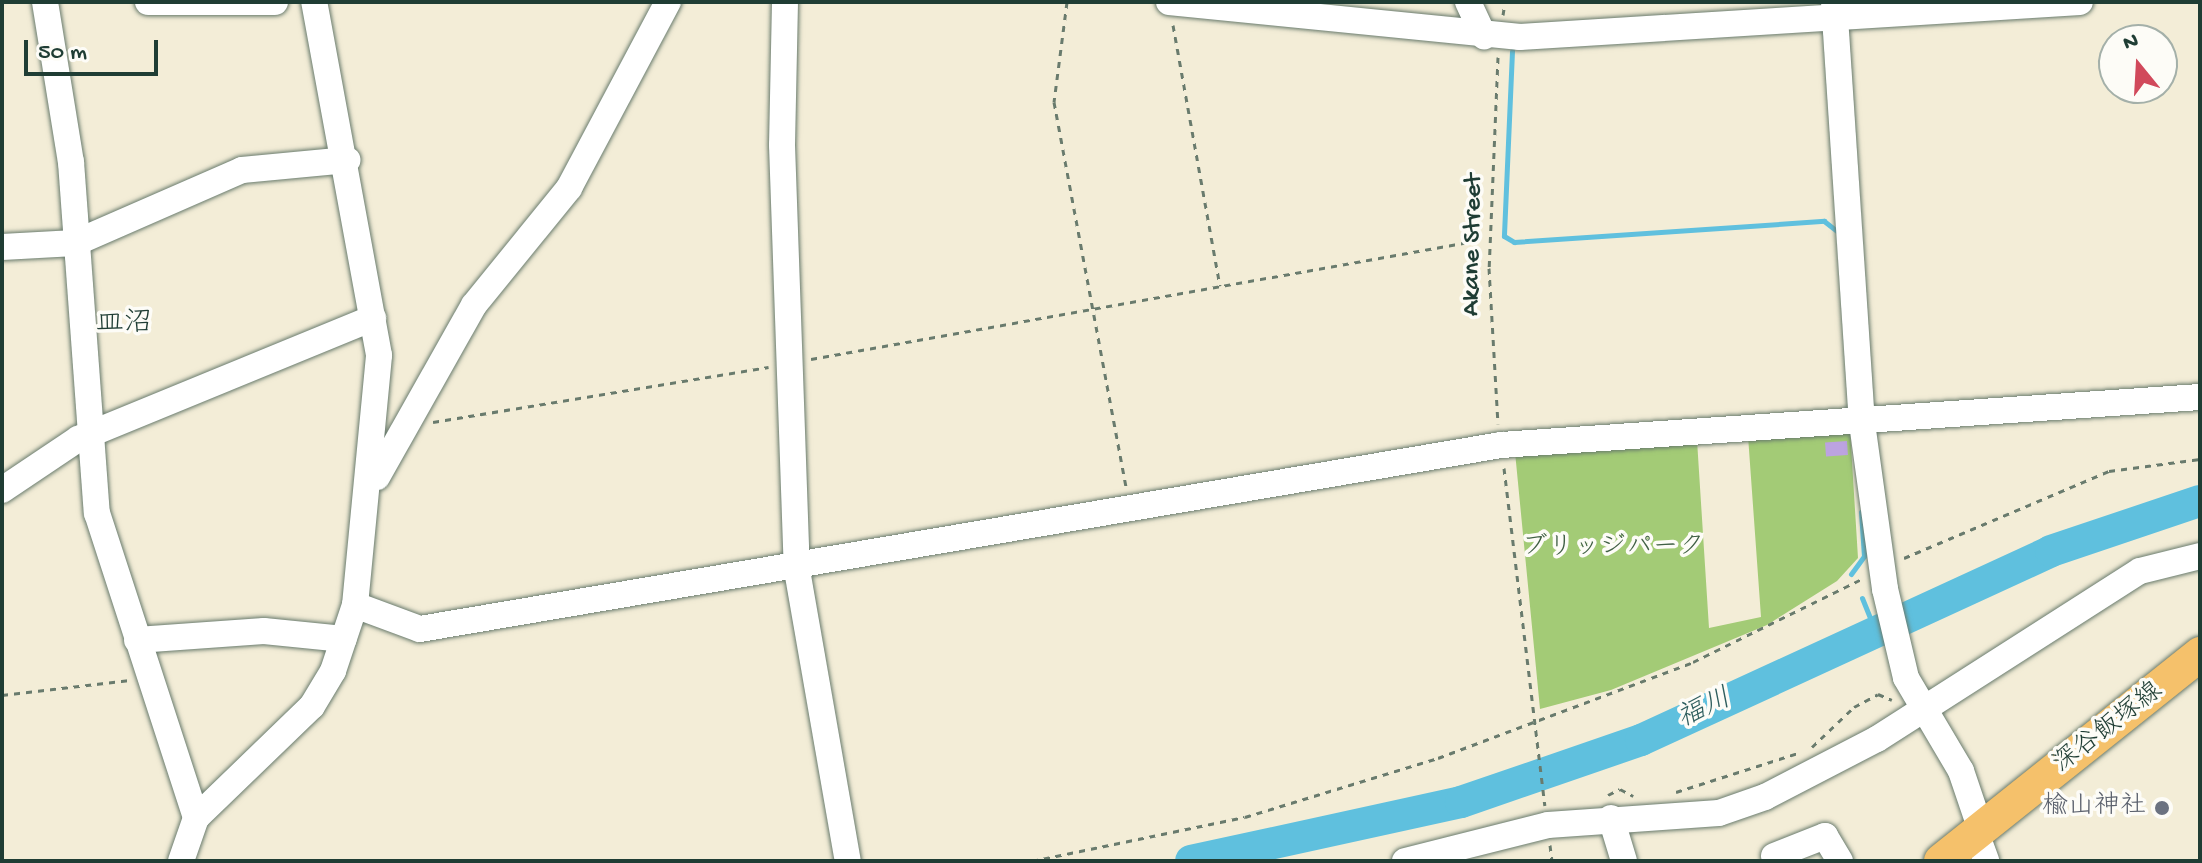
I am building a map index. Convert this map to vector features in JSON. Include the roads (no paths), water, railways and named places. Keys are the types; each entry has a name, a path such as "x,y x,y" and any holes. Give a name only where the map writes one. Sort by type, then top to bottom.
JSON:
{"main road":[{"name":"深谷飯塚線","path":"1941,861 1981,839 2200,654"}],"street":[{"path":"45,2 71,162 97,513 196,818"},
{"path":"148,2 275,2"},
{"path":"181,861 196,818 312,706 344,639 355,605 370,491 379,355 348,160 314,2"},
{"path":"370,491 474,305 569,188 668,2"},
{"path":"785,2 789,363 797,570 848,861"},
{"path":"1169,2 1491,44 1834,9 2080,2"},
{"path":"1468,2 1491,44"},
{"path":"1834,9 1862,423 1883,578 1908,696 1964,777 1981,839"},
{"path":"2,247 75,243 242,170 348,160"},
{"path":"2,490 89,434 373,318"},
{"path":"355,605 420,629 797,570 1501,445 1862,423 2200,397"},
{"path":"1405,861 1513,831 1602,811 1719,813 1765,797 1908,696 2140,571 2200,556"},
{"path":"137,640 264,631 344,639"},
{"path":"1602,811 1624,861"},
{"path":"1774,856 1825,836 1840,861"}],"waterway":[{"path":"1512,51 1504,236 1514,242 1824,221 1837,231"},
{"name":"福川","path":"1191,861 1461,802 1641,740 2051,551 2200,501"},
{"path":"1851,574 1864,556 1861,512"},
{"path":"1862,598 1876,632"}],"place":[{"name":"楡山神社","path":"2162,808"}],"district":[{"name":"皿沼","path":"124,325"}],"park label":[{"name":"ブリッジパーク","path":"1613,549"}]}
